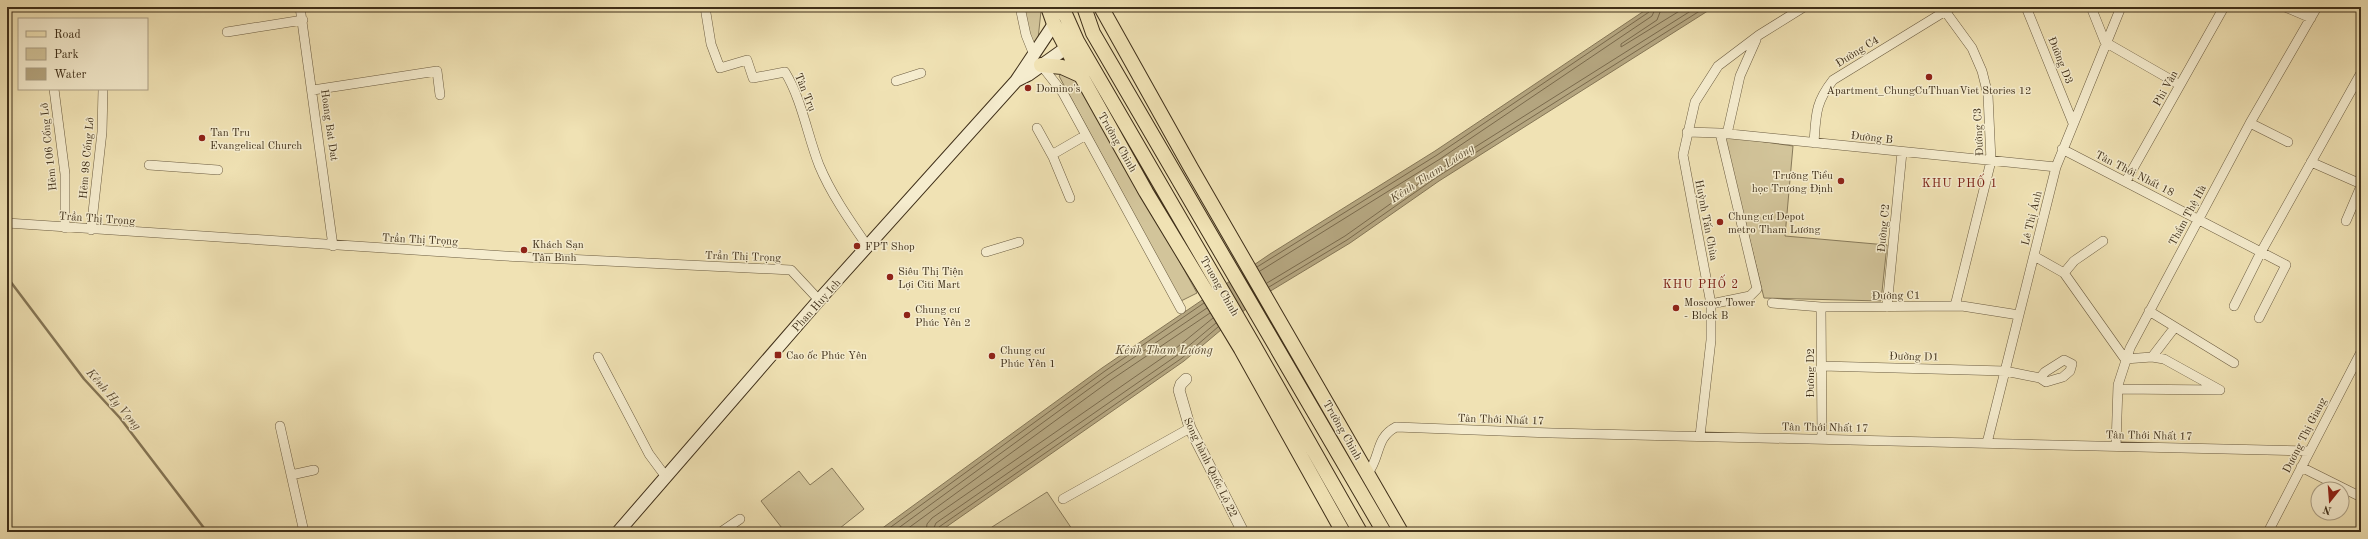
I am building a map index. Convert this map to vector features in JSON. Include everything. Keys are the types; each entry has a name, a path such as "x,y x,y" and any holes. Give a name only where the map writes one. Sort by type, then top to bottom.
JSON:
{"main road":[{"name":"Trường Chinh","path":"1048,7 1061,16 1080,74 1146,192 1195,272 1247,346"},
{"path":"1101,7 1110,26 1191,168 1178,176 1093,33 1086,8 1061,16 1037,60 1080,74 1107,91"},
{"path":"1071,45 1110,26"},
{"name":"Phan Huy Ich","path":"618,532 819,300 1016,81 1037,60 1071,45"},
{"name":"Truong Chinh","path":"1071,45 1107,91 1208,265 1247,346 1357,530"},
{"name":"Trường Chinh","path":"1191,168 1401,532"},
{"name":"Truong Chinh","path":"1178,176 1225,256 1269,336 1384,532"},
{"path":"1146,192 1160,184"},
{"path":"1247,346 1343,532"}],"street":[{"name":"Hoang Bat Dat","path":"300,7 313,90 333,246"},
{"name":"Tân Trụ","path":"705,7 711,44 720,68 747,60 753,78 785,72 801,109 819,165 837,202 868,247"},
{"path":"1020,7 1026,35 1037,60 1063,93 1181,309"},
{"name":"Huỳnh Tấn Chùa","path":"1700,436 1712,340 1711,304 1683,155 1687,132 1695,102 1718,66 1759,35 1804,7"},
{"name":"Đường D3","path":"2026,7 2073,123"},
{"path":"2091,7 2105,42 2180,85"},
{"name":"Lê Thị Ánh","path":"1987,443 2056,167 2062,148 2120,7"},
{"name":"Phi Vân","path":"2126,181 2224,7"},
{"path":"2285,7 2311,18"},
{"name":"Thẩm Thệ Hà","path":"2116,446 2118,389 2125,359 2198,218 2250,123 2317,7"},
{"name":"Đường C4","path":"1814,143 1816,107 1821,94 1833,80 1948,9"},
{"name":"Đường C3","path":"1948,9 1972,48 1982,71 1988,95 1991,161 1955,306"},
{"path":"227,32 303,20"},
{"path":"1711,304 1750,296 1757,289 1724,134 1740,76 1759,35"},
{"path":"313,90 437,71 440,95"},
{"path":"896,81 921,73"},
{"path":"2234,306 2261,252 2361,73"},
{"name":"Hẻm 106 Cống Lở","path":"54,90 65,174 65,228"},
{"name":"Hẻm 98 Cống Lở","path":"91,230 102,132 103,90"},
{"path":"2250,123 2288,142"},
{"path":"1037,128 1053,157 1070,198"},
{"name":"Đường B","path":"1687,132 1724,134 2056,167"},
{"path":"1053,157 1055,153 1086,134"},
{"name":"Tân Thới Nhất 18","path":"2062,148 2286,265 2259,318"},
{"name":"Đường C2","path":"1888,307 1902,152"},
{"path":"2311,162 2361,185 2346,221"},
{"path":"149,166 218,170"},
{"name":"Trần Thị Trọng","path":"7,223 91,230 563,260 791,270 819,300"},
{"path":"2064,273 2074,261 2103,241"},
{"path":"986,252 1019,242"},
{"path":"2034,256 2064,273 2125,359 2152,357 2164,359 2220,390 2118,389"},
{"name":"Đường C1","path":"1772,303 1821,307 1955,306 2019,315"},
{"name":"Đường D2","path":"1821,307 1822,439"},
{"path":"2149,311 2234,363"},
{"path":"2152,357 2175,327"},
{"name":"Dương Thị Giang","path":"2269,531 2361,352"},
{"path":"598,357 649,454 666,477"},
{"name":"Đường D1","path":"1822,366 2005,371 2040,378"},
{"name":"Song hành Quốc Lộ 22","path":"1186,379 1180,384 1179,390 1190,428 1244,532"},
{"path":"280,426 304,532"},
{"name":"Tân Thới Nhất 17","path":"1368,473 1374,465 1381,440 1387,432 1396,427 2309,451"},
{"path":"1063,499 1190,428"},
{"path":"2302,468 2361,497"},
{"path":"291,475 314,470"},
{"path":"721,532 740,519"}],"green space":[{"path":"1024,7 1040,7 1041,11 1038,39 1032,46"},
{"path":"1064,72 1077,77 1197,293 1181,301 1059,76"},
{"path":"1724,136 1793,146 1785,236 1887,245 1881,301 1764,298"},
{"path":"832,468 864,509 835,532 785,532 761,501 799,471 810,485"},
{"path":"1047,492 1074,532 986,532 992,527"}],"water":[{"name":"Kênh Tham Lương","path":"1650,7 1714,7 1439,181 1350,243 1259,298 1184,361 939,532 877,532 1102,368 1270,254 1435,151"}],"waterway":[{"name":"Kênh Hy Vọng","path":"7,277 84,379 120,418 207,532"}],"place":[{"name":"Apartment_ChungCuThuanViet Stories 12","path":"1929,77"},
{"name":"Domino's","path":"1028,88"},
{"name":"Tan Tru Evangelical Church","path":"202,138"},
{"name":"Trường Tiểu học Trương Định","path":"1841,181"},
{"name":"Chung cư Depot metro Tham Lương","path":"1720,222"},
{"name":"FPT Shop","path":"857,246"},
{"name":"Khách Sạn Tân Bình","path":"524,250"},
{"name":"Siêu Thị Tiện Lợi Citi Mart","path":"890,277"},
{"name":"Moscow Tower - Block B","path":"1676,308"},
{"name":"Chung cư Phúc Yên 2","path":"907,315"},
{"name":"Cao ốc Phúc Yên","path":"778,355"},
{"name":"Chung cư Phúc Yên 1","path":"992,356"}],"district":[{"name":"KHU PHỐ 1","path":"1960,183"},
{"name":"KHU PHỐ 2","path":"1701,284"}]}
